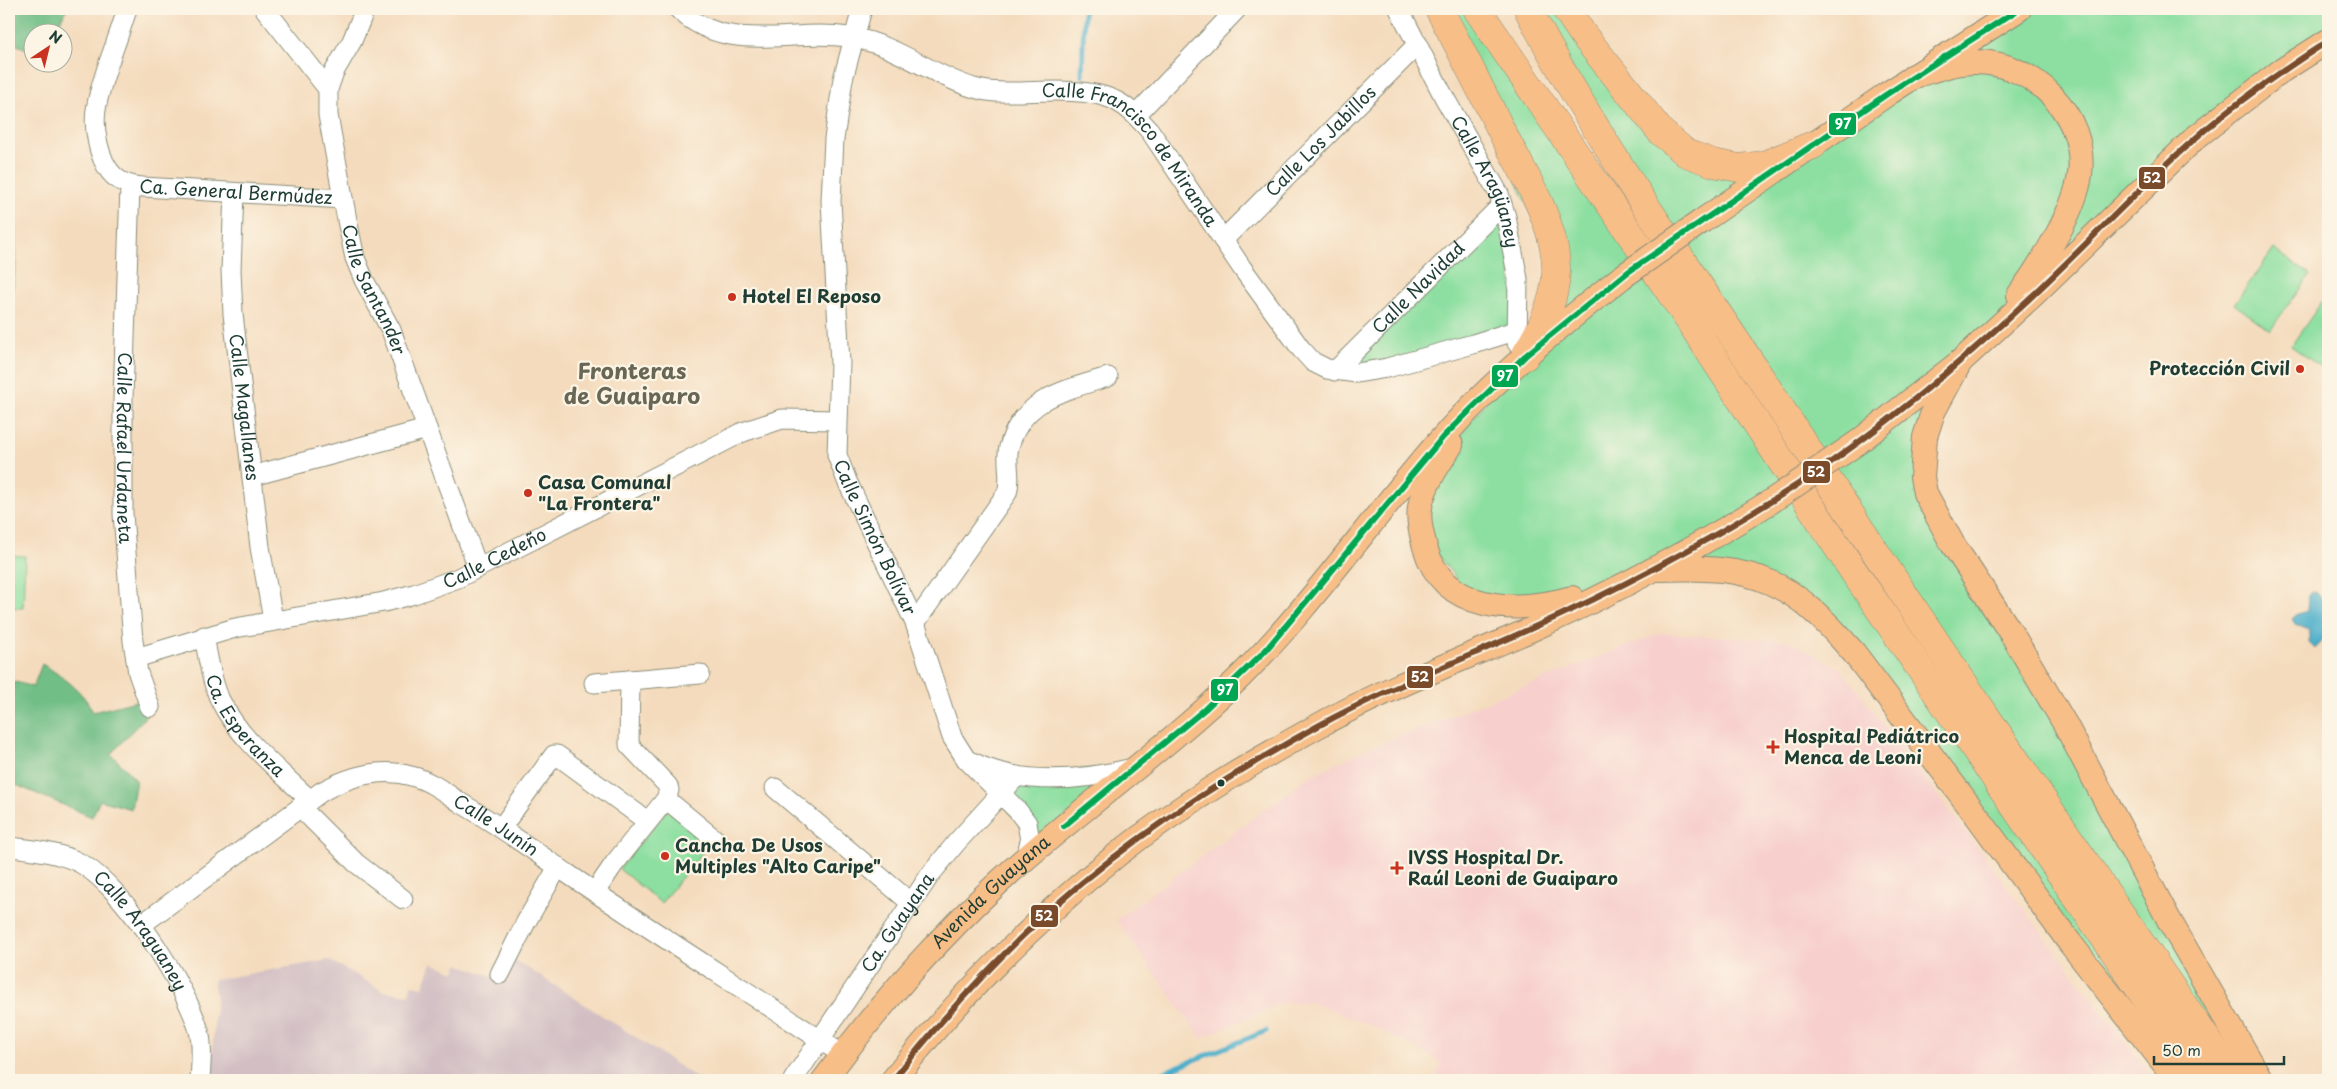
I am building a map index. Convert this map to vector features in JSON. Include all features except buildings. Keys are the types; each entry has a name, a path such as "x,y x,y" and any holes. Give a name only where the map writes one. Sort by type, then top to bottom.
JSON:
{"highway":[{"path":"1439,9 1523,172 1549,230 1554,247 1556,269 1554,291 1539,332 1518,362"},
{"path":"1477,9 1685,314 1852,569 2202,1080"},
{"path":"1528,9 1602,138 1847,511 2235,1080"},
{"path":"1566,9 1584,36 1661,132 1686,153 1713,163 1738,168 1764,165 1814,145"}],"main road":[{"name":"Avenida Guayana","path":"824,1080 884,1003 976,904 1026,858 1205,709 1265,651 1443,437 1518,362 1622,276 1914,76 2020,9"},
{"path":"893,1080 952,1010 1034,925 1150,830 1249,766 1316,727 1448,664 1530,630 1628,582 1770,502 1857,443 1960,362 2196,137 2281,71 2328,41"},
{"path":"1914,76 1949,66 1976,62 1996,64 2016,71 2048,90 2070,120 2078,141 2080,173 2072,205 2025,286 1990,335"},
{"path":"1518,362 1457,437 1440,462 1420,502 1421,534 1427,555 1434,569 1452,588 1474,601 1493,606 1520,608 1543,605 1628,582"},
{"path":"1960,362 1933,412 1925,437 1922,477 1925,493 1952,543 2013,636 2065,724 2169,920 2261,1080"},
{"path":"1653,569 1706,568 1764,578 1786,588 1801,598 1832,628 1854,653 1978,816 2115,1002 2177,1080"}],"street":[{"path":"127,9 96,106 96,121 101,154 107,168 114,176 130,186"},
{"path":"265,9 328,89"},
{"name":"Calle Santander","path":"364,9 352,41 328,89 328,115 343,199 356,258 372,298 391,330 478,568"},
{"name":"Calle Francisco de Miranda","path":"678,9 698,24 732,37 830,35 854,38 882,46 956,82 975,89 996,92 1058,92 1104,96 1116,101 1136,115 1150,131 1223,240 1301,349 1313,362 1335,371 1357,373 1387,368 1518,330"},
{"name":"Calle Simón Bolívar","path":"862,9 839,99 833,149 831,201 840,362 836,443 840,464 915,623 952,737 966,759 1027,823 1030,841 1026,858"},
{"path":"1136,115 1238,9"},
{"name":"Calle Aragüaney","path":"1399,9 1443,95 1486,169 1502,205 1518,279 1518,362"},
{"name":"Calle Los Jabillos","path":"1223,240 1418,44"},
{"name":"Ca. General Bermúdez","path":"130,186 343,199"},
{"name":"Calle Rafael Urdaneta","path":"130,186 122,465 126,566 136,658 138,673 150,707"},
{"name":"Calle Magallanes","path":"234,193 231,270 233,314 260,547 273,620"},
{"name":"Calle Navidad","path":"1335,371 1502,205"},
{"path":"915,623 1007,492 1009,486 1008,448 1013,434 1025,417 1038,403 1048,396 1108,377"},
{"name":"Calle Cedeño","path":"136,658 204,636 273,620 345,610 399,598 438,586 478,568 743,432 782,419 837,420"},
{"path":"252,476 427,429"},
{"name":"Ca. Esperanza","path":"204,636 212,676 220,699 233,720 356,862 403,899"},
{"path":"594,683 700,674"},
{"path":"595,892 647,821 666,799 669,790 668,786 629,745 630,680"},
{"path":"501,828 554,755 557,755 647,821"},
{"path":"966,759 983,767 1017,776 1053,779 1108,774 1136,767"},
{"name":"Calle Junín","path":"141,925 181,898 305,804 342,780 359,776 399,774 425,781 501,828 843,1055"},
{"name":"Ca. Guayana","path":"793,1080 910,902 956,843 1017,776"},
{"path":"775,788 910,902"},
{"path":"666,799 717,841"},
{"name":"Calle Araguaney","path":"9,847 54,854 75,860 86,867 128,905 187,1001 200,1032 200,1080"},
{"path":"500,974 526,922 558,867"}],"shaded area":[{"name":"IVSS Hospital Dr. Raúl Leoni de Guaiparo","path":"1660,633 1789,641 1841,669 2154,1080 1435,1080 1441,1062 1377,1028 1310,1002 1283,1003 1201,1038 1116,920 1308,777 1360,752"},
{"path":"329,960 384,991 409,995 411,985 423,987 432,963 455,972 458,964 506,981 515,960 700,1080 210,1080 216,1000 213,980"}],"green space":[{"path":"9,9 67,9 60,22 22,22 22,47 9,42"},
{"path":"1439,9 1477,9 2086,911 2177,1080 1814,610 1706,568 1569,599 1474,601 1421,534 1440,462 1511,369 1556,269"},
{"path":"1528,9 1566,9 1666,127 1718,155 1777,155 2019,9 2328,9 2328,41 2281,71 1960,362 1922,477 2261,1080 2235,1080"},
{"path":"1502,205 1518,330 1341,372"},
{"path":"9,215 15,216 16,263 10,310"},
{"path":"2274,249 2310,275 2270,330 2234,304"},
{"path":"2328,293 2328,366 2325,370 2291,346"},
{"path":"9,555 25,556 23,608 9,608"},
{"path":"42,664 78,690 93,712 144,699 147,715 111,754 136,780 131,809 100,800 92,817 9,782 9,680 33,687"},
{"path":"978,764 1014,772 1136,767 1030,841"},
{"name":"Cancha De Usos Multiples \"Alto Caripe\"","path":"668,809 710,843 661,903 619,869"}],"water":[{"path":"2312,592 2318,594 2325,604 2328,605 2328,635 2315,649 2309,643 2309,630 2295,624 2292,619 2296,615 2307,611 2308,597"}],"waterway":[{"path":"1082,76 1084,9"},
{"path":"1157,1080 1162,1073 1266,1031"}],"transit line":[{"name":"97","path":"1064,826 1205,709 1265,651 1443,437 1525,356 1628,272 1887,94 2019,9"},
{"name":"52","path":"893,1080 960,1001 1013,945 1064,898 1133,843 1205,793 1318,726 1370,700 1530,629 1637,578 1740,520 1836,459 1894,416 2004,323 2155,175 2213,123 2261,86 2328,41"}],"place":[{"name":"Hotel El Reposo","path":"732,297"},
{"name":"Protección Civil","path":"2300,369"},
{"name":"Casa Comunal \"La Frontera\"","path":"528,493"},
{"name":"Hospital Pediátrico Menca de Leoni","path":"1773,747"},
{"name":"Cancha De Usos Multiples \"Alto Caripe\"","path":"665,856"},
{"name":"IVSS Hospital Dr. Raúl Leoni de Guaiparo","path":"1397,868"}],"district":[{"name":"Fronteras de Guaiparo","path":"632,384"}]}
